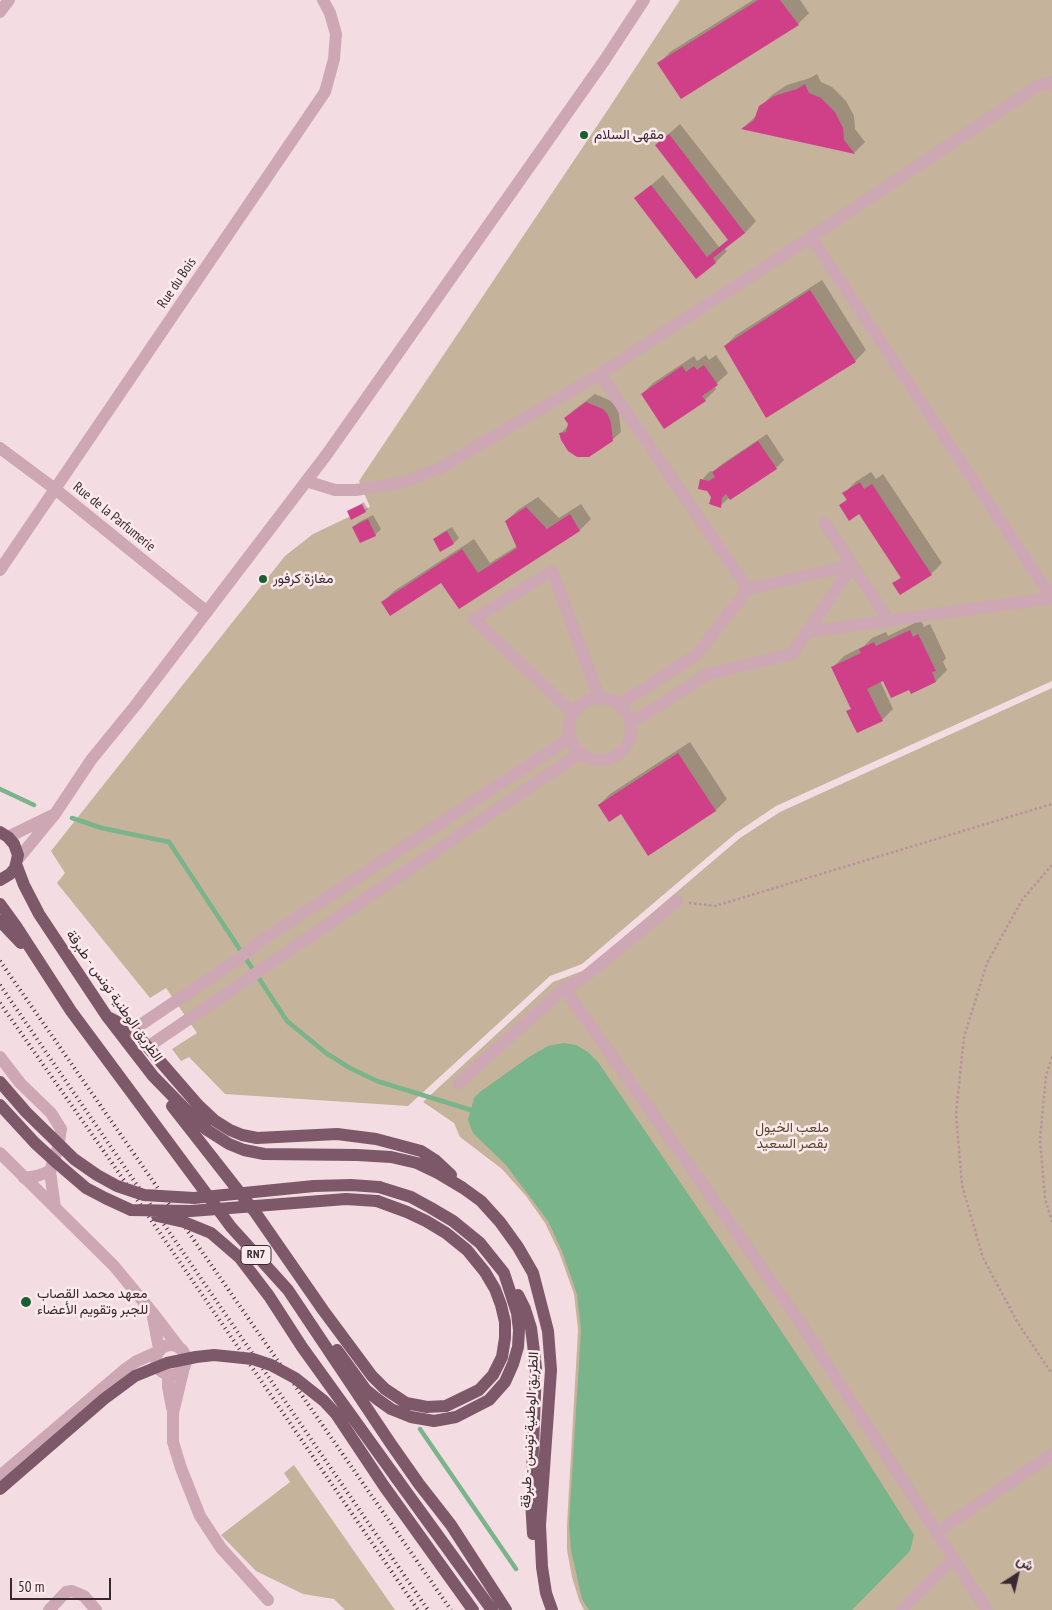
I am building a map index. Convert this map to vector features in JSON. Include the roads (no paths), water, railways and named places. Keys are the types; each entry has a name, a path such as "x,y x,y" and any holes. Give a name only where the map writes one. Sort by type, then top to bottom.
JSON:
{"main road":[{"name":"الطريق الوطنية تونس - طبرقة","path":"4,835 14,844 24,885 39,914 106,1016 153,1076 187,1112 208,1130 229,1144 244,1150 264,1154 357,1155 391,1157 417,1163 438,1172 463,1188 480,1202 500,1222 518,1247 533,1274 548,1331 551,1370 540,1525 542,1567 546,1593 552,1610"},
{"path":"0,880 10,874 17,862"},
{"name":"RN7","path":"0,904 71,1011 231,1227 288,1290 396,1452 451,1525 506,1610"},
{"name":"RN7","path":"0,921 37,960"},
{"path":"106,1016 133,1030 149,1046 198,1105 214,1120 230,1130 257,1138 337,1134 397,1144 428,1154 443,1166 463,1188"},
{"path":"130,1210 191,1211 346,1199 377,1202 407,1212 446,1233 467,1250 485,1272 495,1289 505,1322 502,1357 492,1375 479,1390 446,1406 427,1407 406,1403 385,1389 372,1376 323,1310 255,1212 174,1110 153,1076"},
{"path":"0,1082 26,1112 74,1159 117,1186 144,1195 194,1198 314,1186 351,1184 379,1187 411,1198 432,1208 453,1221 480,1243 514,1288 525,1309 531,1328 536,1368 531,1501 534,1549 546,1593"},
{"path":"0,1105 35,1143 86,1188 130,1210 196,1226 211,1233 240,1258 492,1610"},
{"path":"288,1290 328,1338 366,1390 391,1409 411,1417 434,1421 456,1417 489,1400 505,1382 518,1348 519,1330 517,1313 504,1273"},
{"path":"0,1489 104,1399 128,1381 151,1368 166,1363 214,1355 253,1360 271,1366 295,1378 324,1401 336,1414 384,1486 473,1610"}],"street":[{"path":"0,12 9,0"},
{"name":"Rue du Bois","path":"0,570 325,92 334,58 336,34 330,13 323,0"},
{"path":"17,862 55,814 91,760 306,481 604,61 644,0"},
{"path":"306,481 335,490 356,490 404,482 440,468 463,456 600,374 1038,86 1052,82"},
{"path":"806,632 1052,598 811,237"},
{"path":"600,374 748,589"},
{"name":"Rue de la Parfumerie","path":"0,448 55,489 206,612"},
{"path":"825,523 888,620"},
{"path":"620,704 696,655 748,589 853,566"},
{"path":"631,724 708,674 792,654 853,566"},
{"path":"573,713 474,619 552,571 599,697"},
{"path":"696,655 708,674"},
{"path":"599,697 610,699 620,704 627,712 631,724 630,741 623,751 613,758 600,760 591,759 580,753 570,738 569,726 573,713 580,704 599,697"},
{"path":"133,1030 238,959 262,940 570,738"},
{"path":"149,1046 580,753"},
{"path":"4,835 55,814"},
{"path":"459,1084 564,988 581,980 677,901"},
{"path":"564,988 797,1318 987,1610"},
{"path":"0,1057 20,1083 50,1113 61,1129 58,1148 50,1171 56,1208"},
{"path":"0,1153 114,1266 186,1356 173,1413"},
{"path":"24,1178 50,1171"},
{"path":"152,1312 158,1350 156,1362 163,1372 173,1413 173,1442 200,1516 221,1548 268,1600"},
{"path":"0,1476 136,1361 168,1344 178,1346"},
{"path":"0,1497 115,1395 144,1376 163,1372 180,1372 184,1367"},
{"path":"936,1532 1052,1454"},
{"path":"902,1610 954,1558"},
{"path":"49,1610 66,1592 72,1591 84,1596 96,1610"}],"waterway":[{"path":"0,789 34,805"},
{"path":"72,818 102,828 169,842 287,1021 326,1053 350,1068 377,1081 471,1110"},
{"path":"420,1429 516,1569"}],"railway":[{"path":"0,961 451,1610"},
{"path":"0,985 428,1610"},
{"path":"0,1003 418,1610"}],"place":[{"name":"مقهى السلام","path":"584,135"},
{"name":"مغازة كرفور","path":"263,579"},
{"name":"معهد محمد القصاب للجبر وتقويم الأعضاء","path":"26,1302"}],"park label":[{"name":"ملعب الخيول بقصر السعيد","path":"792,1136"}]}
